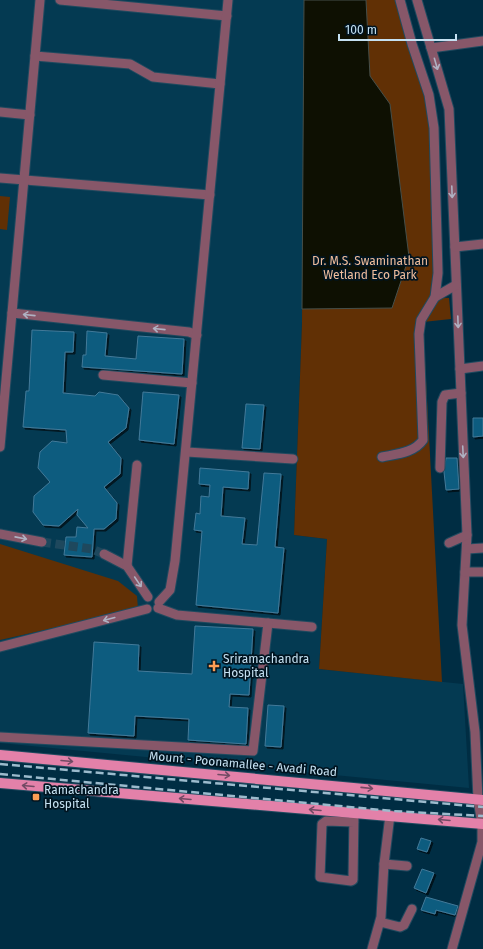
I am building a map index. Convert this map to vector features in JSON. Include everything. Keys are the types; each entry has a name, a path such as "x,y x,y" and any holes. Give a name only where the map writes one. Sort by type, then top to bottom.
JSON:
{"main road":[{"name":"Mount - Poonamallee - Avadi Road","path":"0,755 480,800"},
{"path":"0,783 354,817 390,815 483,824"}],"street":[{"path":"0,447 4,359 12,313 40,0"},
{"path":"60,0 227,16"},
{"path":"0,647 147,609 153,611 170,590 175,561 186,452 228,0"},
{"path":"382,457 410,450 419,446 423,440 419,334 422,320 434,297 438,273 434,128 429,95 412,44 400,0"},
{"path":"417,0 449,109 467,535 462,625 480,751 480,800 483,824 482,842 452,949"},
{"path":"431,48 483,41"},
{"path":"35,56 130,64 153,77 220,84"},
{"path":"0,112 30,114"},
{"path":"0,178 210,195"},
{"path":"455,247 483,244"},
{"path":"434,297 456,285"},
{"path":"12,313 188,332 197,335"},
{"path":"460,369 483,366"},
{"path":"103,375 192,383"},
{"path":"440,468 442,402 445,395 461,394"},
{"path":"186,452 293,459"},
{"path":"127,566 137,465"},
{"path":"0,534 42,542"},
{"path":"449,543 467,535"},
{"path":"467,549 483,548"},
{"path":"104,554 127,566 148,597"},
{"path":"465,572 483,572"},
{"path":"148,597 155,597 159,605 177,615 312,627"},
{"path":"147,609 145,603 148,597"},
{"path":"0,737 253,751 268,623"},
{"path":"372,949 380,922 384,864 390,815"},
{"path":"354,817 353,880 320,877 322,824 326,821 354,817"},
{"path":"384,864 408,866"},
{"path":"380,922 400,927 404,925 412,909"}],"shaded area":[{"path":"0,0 304,0 302,323 294,535 327,539 319,669 463,684 469,788 0,743"},
{"path":"304,0 366,0 370,76 390,104 409,257 392,308 302,309"}],"green space":[{"name":"Dr. M.S. Swaminathan Wetland Eco Park","path":"304,0 400,0 429,95 435,297 449,298 451,319 423,322 442,682 319,669 327,539 294,535 302,323"},
{"path":"0,196 10,197 7,230 0,229"},
{"path":"0,544 118,581 137,596 138,609 0,640"}],"building":[{"path":"32,330 74,332 73,352 65,352 63,393 95,396 99,392 118,395 129,408 126,428 108,442 121,458 120,474 104,487 117,503 116,519 104,529 94,529 92,557 64,555 66,537 76,537 77,527 88,528 77,515 78,509 59,526 43,525 33,512 34,496 50,482 38,468 40,452 52,441 67,443 66,430 23,427 26,391 29,391"},
{"path":"87,331 107,333 105,356 136,359 138,336 184,339 182,374 82,367 83,355 86,355"},
{"path":"143,392 179,395 174,444 139,440"},
{"path":"246,404 264,405 260,449 242,448"},
{"path":"473,418 483,418 483,436 473,437"},
{"path":"446,458 457,458 459,489 446,490 444,472"},
{"path":"200,468 249,472 248,489 223,487 221,516 245,518 242,544 257,545 264,473 281,474 275,547 284,548 278,613 196,605 202,531 194,530 196,513 200,514 201,496 209,497 210,485 199,484"},
{"path":"195,626 253,629 249,695 230,694 229,707 248,708 246,744 188,740 189,719 135,716 134,736 88,733 94,642 139,645 138,671 192,674"},
{"path":"268,705 284,706 281,747 265,746"},
{"path":"421,838 431,841 427,852 417,849"},
{"path":"422,869 434,873 426,893 414,888"},
{"path":"426,897 458,906 455,915 436,910 435,914 421,910"}],"tunnel":[{"path":"42,542 92,549 104,554"}],"railway":[{"path":"0,764 483,807"},
{"path":"0,774 392,811 483,816"}],"place":[{"name":"Sriramachandra Hospital","path":"214,666"},
{"name":"Ramachandra Hospital","path":"36,797"}]}
